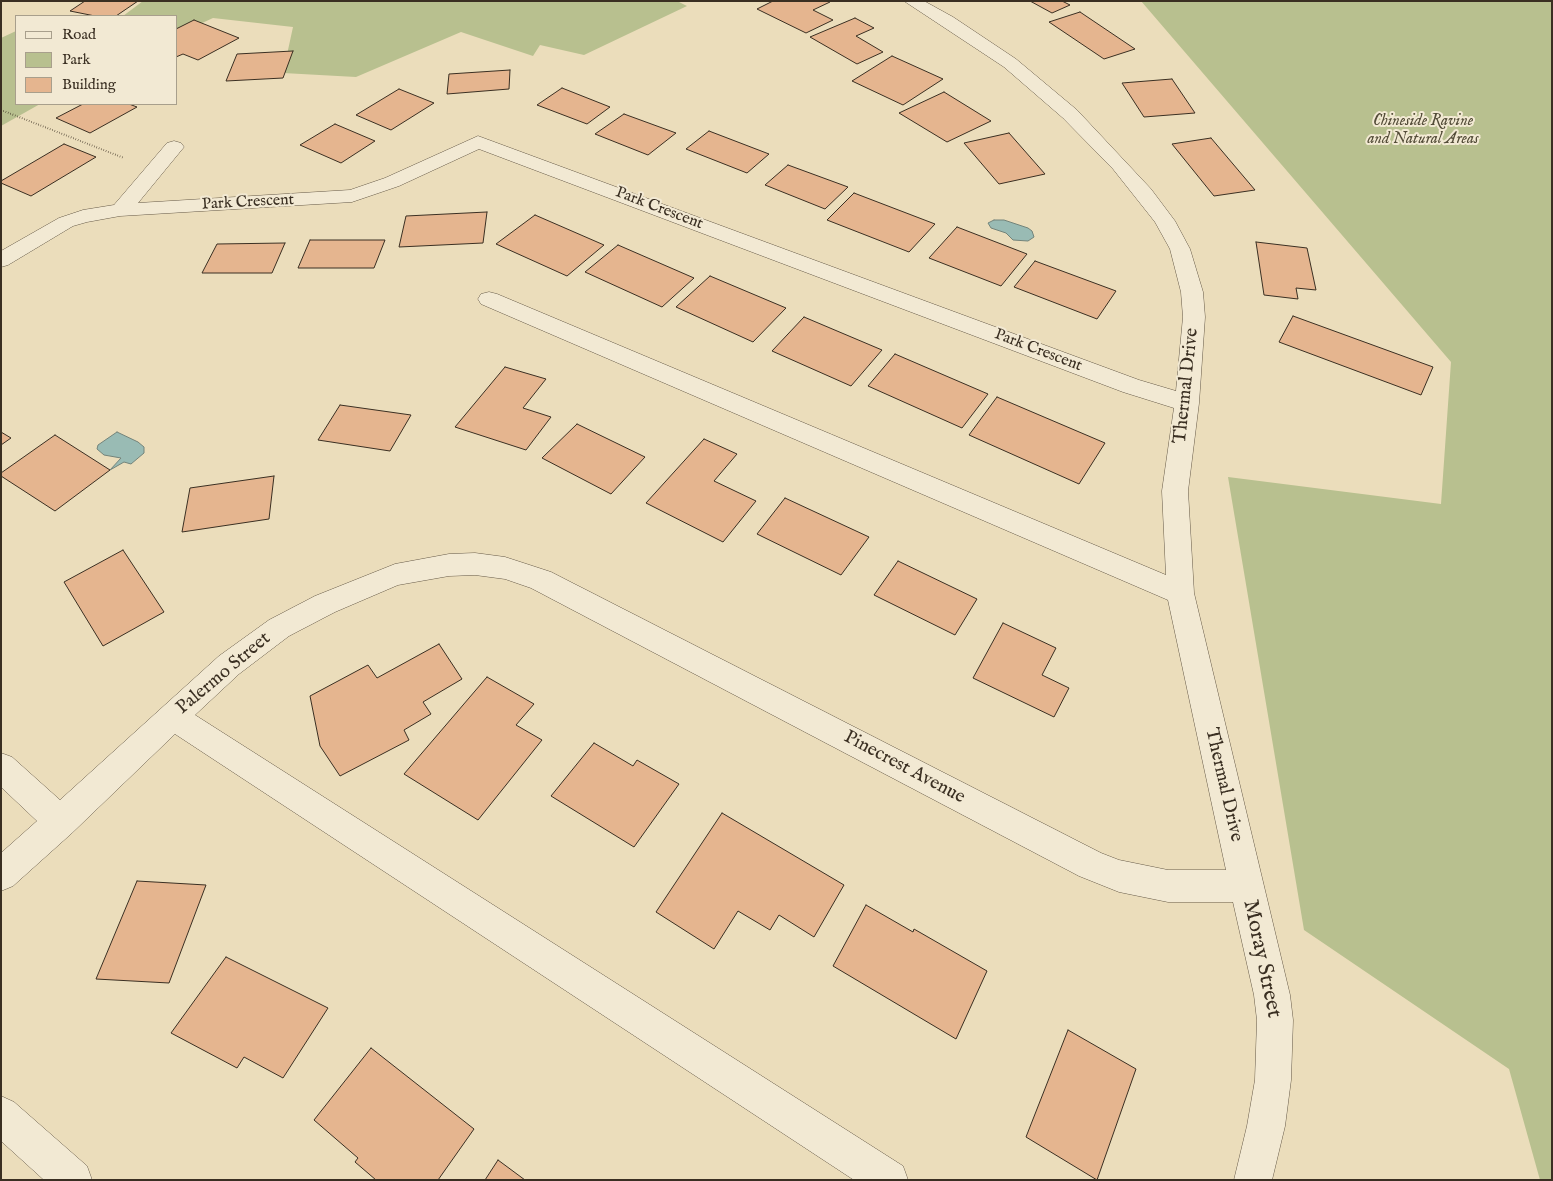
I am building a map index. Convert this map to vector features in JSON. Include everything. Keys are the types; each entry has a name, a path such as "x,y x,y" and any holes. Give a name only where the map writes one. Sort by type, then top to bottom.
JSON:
{"street":[{"name":"Thermal Drive","path":"912,1 947,21 1010,63 1070,114 1120,164 1165,221 1180,249 1192,292 1194,317 1187,403 1174,491 1180,593 1246,886"},
{"name":"Park Crescent","path":"1,260 66,222 97,212 352,196 392,182 478,142 1131,386 1187,403"},
{"path":"120,210 174,147"},
{"path":"489,299 1180,593"},
{"name":"Palermo Street","path":"1,875 61,822 229,665 279,628 325,604 395,575 449,565 495,567 541,580 578,598"},
{"name":"Pinecrest Avenue","path":"578,598 1091,865 1119,876 1168,886 1246,886"},
{"path":"173,717 889,1180"},
{"path":"1,767 61,822"},
{"name":"Moray Street","path":"1246,886 1272,995 1275,1020 1273,1080 1266,1126 1253,1180"},
{"path":"1,1115 73,1180"}],"path":[{"path":"1,110 155,170"}],"green space":[{"path":"143,1 677,1 687,6 584,55 540,45 533,56 461,32 356,77 283,73 293,27 213,18 178,34 178,15 124,15"},
{"name":"Chineside Ravine and Natural Areas","path":"1141,1 1552,1 1552,1180 1540,1180 1509,1069 1304,930 1228,477 1441,504 1451,362"},
{"path":"15,31 15,105 38,105 1,126 1,38"}],"water":[{"path":"994,220 1004,220 1028,228 1032,231 1034,237 1028,241 1013,240 1006,233 991,228 988,223"},
{"path":"117,432 138,442 144,447 144,453 131,464 124,462 110,470 121,458 104,455 97,449 98,445"}],"building":[{"path":"85,1 138,1 117,15 90,15 70,11"},
{"path":"773,1 829,1 813,10 833,20 806,33 757,9"},
{"path":"1030,1 1062,1 1070,5 1052,13"},
{"path":"1080,12 1135,49 1104,59 1049,22"},
{"path":"855,18 874,28 856,36 883,52 857,64 810,37"},
{"path":"194,20 239,38 198,60 183,54 178,56 178,28"},
{"path":"293,51 283,78 226,81 237,54"},
{"path":"892,56 943,79 903,105 852,81"},
{"path":"510,70 509,89 447,94 449,74"},
{"path":"1172,79 1195,113 1144,117 1122,83"},
{"path":"562,88 610,107 587,124 537,105"},
{"path":"399,89 434,103 391,130 356,115"},
{"path":"944,92 991,121 947,142 899,113"},
{"path":"81,105 132,105 137,107 90,133 56,118"},
{"path":"624,114 676,133 648,155 595,134"},
{"path":"335,124 375,141 341,163 300,145"},
{"path":"709,131 769,154 747,173 686,149"},
{"path":"1009,133 1045,174 999,184 964,143"},
{"path":"1211,138 1255,190 1214,196 1172,144"},
{"path":"64,144 96,157 31,196 1,183 1,181"},
{"path":"788,165 848,187 825,209 765,185"},
{"path":"854,193 935,224 909,252 827,220"},
{"path":"487,212 483,243 399,247 406,216"},
{"path":"535,215 604,245 567,276 496,244"},
{"path":"957,227 1027,254 1001,286 929,258"},
{"path":"310,240 385,240 374,268 298,268"},
{"path":"1256,242 1307,248 1316,290 1296,288 1298,299 1264,295"},
{"path":"285,243 272,273 202,273 217,244"},
{"path":"618,245 694,278 662,307 585,272"},
{"path":"1035,261 1116,291 1097,319 1014,287"},
{"path":"710,276 786,308 753,342 676,307"},
{"path":"1293,316 1433,367 1421,395 1279,342"},
{"path":"804,317 882,350 851,386 772,351"},
{"path":"895,354 988,394 962,428 868,386"},
{"path":"505,367 546,379 523,408 551,417 526,450 455,427"},
{"path":"997,397 1105,443 1079,484 969,435"},
{"path":"340,405 411,415 390,451 318,440"},
{"path":"577,424 645,457 611,494 542,458"},
{"path":"1,432 11,438 1,445"},
{"path":"55,435 110,470 55,511 1,476 1,473"},
{"path":"704,439 737,454 714,481 756,501 723,542 646,503"},
{"path":"274,476 269,519 182,532 190,488"},
{"path":"785,498 869,537 841,575 757,534"},
{"path":"123,550 164,612 103,646 64,582"},
{"path":"898,561 977,599 955,635 874,595"},
{"path":"1003,623 1056,648 1042,675 1069,688 1054,717 973,678"},
{"path":"439,644 462,679 423,702 431,714 404,730 409,740 340,776 320,746 310,696 368,665 377,678"},
{"path":"487,677 534,704 516,725 542,740 478,820 404,774"},
{"path":"594,743 633,766 637,760 679,784 634,847 551,796"},
{"path":"722,813 844,885 814,937 779,915 770,930 738,911 714,949 656,912"},
{"path":"137,881 206,885 169,983 96,979"},
{"path":"866,905 913,932 914,929 987,971 956,1039 833,966"},
{"path":"226,957 328,1008 283,1078 244,1057 237,1068 171,1033"},
{"path":"1068,1030 1136,1069 1097,1180 1026,1137"},
{"path":"371,1048 474,1129 438,1180 376,1180 355,1162 358,1158 314,1120"},
{"path":"498,1160 525,1180 485,1180"}]}
